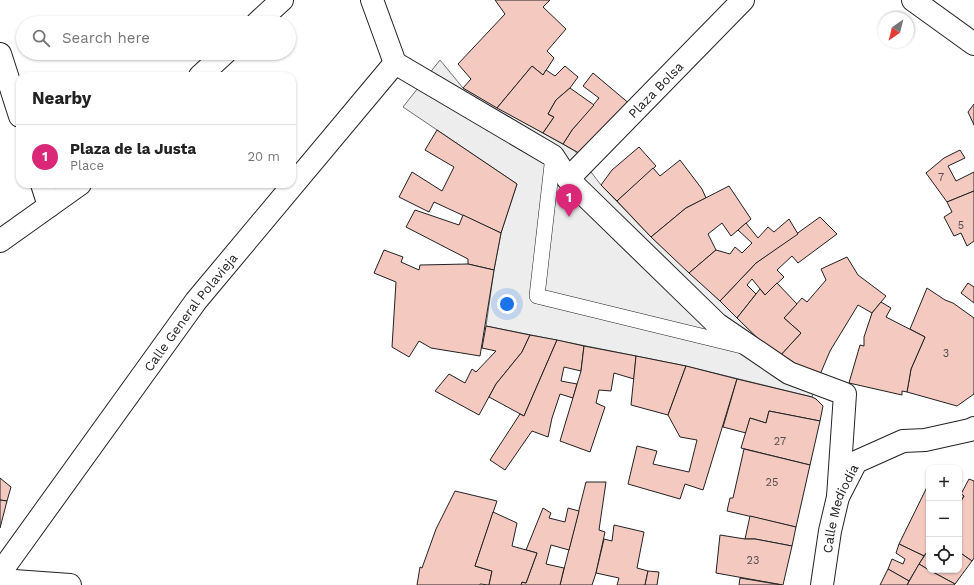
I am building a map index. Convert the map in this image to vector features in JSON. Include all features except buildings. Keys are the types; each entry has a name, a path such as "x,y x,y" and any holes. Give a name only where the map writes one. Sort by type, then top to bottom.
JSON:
{"street":[{"path":"265,16 282,0"},
{"name":"Plaza Bolsa","path":"568,180 743,0"},
{"path":"913,0 974,44"},
{"path":"371,1 395,63 553,156 568,180 717,324 789,372 845,394 838,497"},
{"path":"0,54 16,104"},
{"path":"204,72 217,60"},
{"name":"Calle General Polavieja","path":"296,181 395,63"},
{"path":"43,188 49,206"},
{"path":"0,241 74,188"},
{"name":"Calle General Polavieja","path":"0,573 196,301 290,188"},
{"name":"Calle Mediodía","path":"822,585 830,531 838,497 856,462 903,441 925,440 974,428"},
{"path":"0,580 70,585"}],"lane":[{"path":"553,156 537,296 754,349"}],"shaded area":[{"path":"440,60 463,88 575,151 601,185 651,237 720,301 778,358 819,377 812,397 686,366 486,326 501,233 517,184 403,107"}],"place":[{"name":"Plaza de la Justa","path":"569,217"}]}
